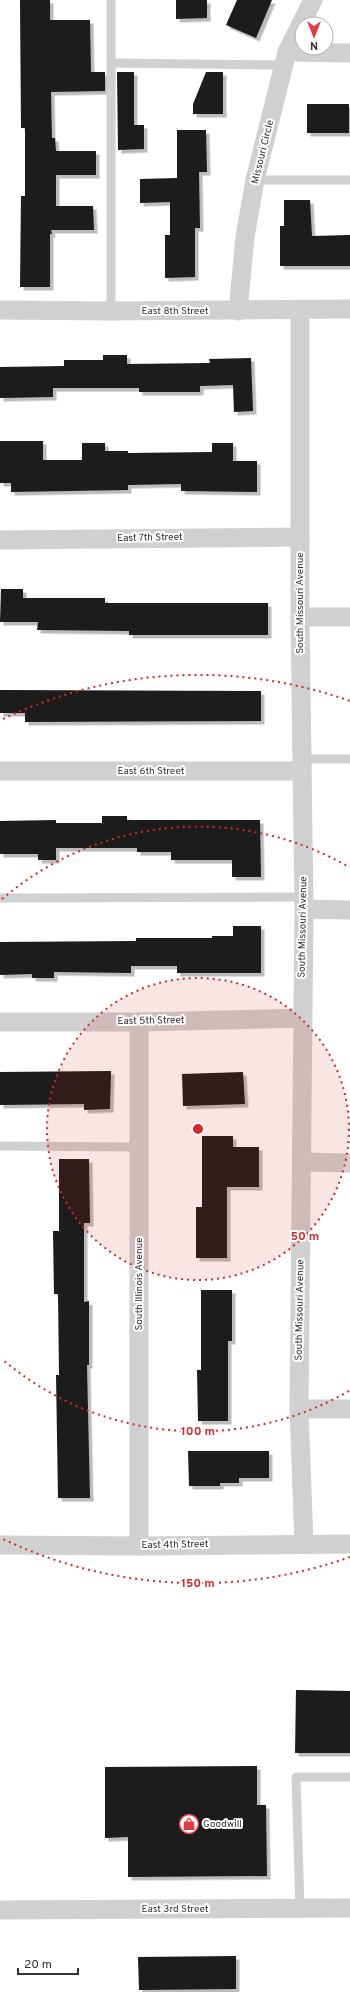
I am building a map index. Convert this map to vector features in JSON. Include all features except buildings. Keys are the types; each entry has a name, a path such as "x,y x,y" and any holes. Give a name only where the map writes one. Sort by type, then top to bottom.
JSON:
{"street":[{"name":"Missouri Circle","path":"238,311 244,237 255,180 286,59 313,0"},
{"path":"286,59 350,52"},
{"name":"South Missouri Avenue","path":"300,309 300,617 304,903 302,1018 303,1162 299,1409 304,1544"},
{"name":"East 8th Street","path":"0,310 238,311 350,309"},
{"name":"East 7th Street","path":"0,540 300,537"},
{"path":"300,617 350,617"},
{"name":"East 6th Street","path":"0,771 302,765"},
{"path":"304,903 350,910"},
{"name":"East 5th Street","path":"0,1022 139,1022 302,1018"},
{"name":"South Illinois Avenue","path":"139,1022 139,1546"},
{"path":"303,1162 350,1163"},
{"path":"299,1409 350,1409"},
{"name":"East 4th Street","path":"0,1545 139,1546 350,1544"},
{"name":"East 3rd Street","path":"0,1910 350,1908"}],"lane":[{"path":"110,0 112,63 111,311"},
{"path":"112,63 286,59"},
{"path":"255,180 350,180"},
{"path":"302,765 350,759"},
{"path":"0,898 304,903"},
{"path":"0,1146 138,1147"},
{"path":"300,1908 296,1777 350,1777"}],"place":[{"name":"Goodwill","path":"189,1824"}]}
